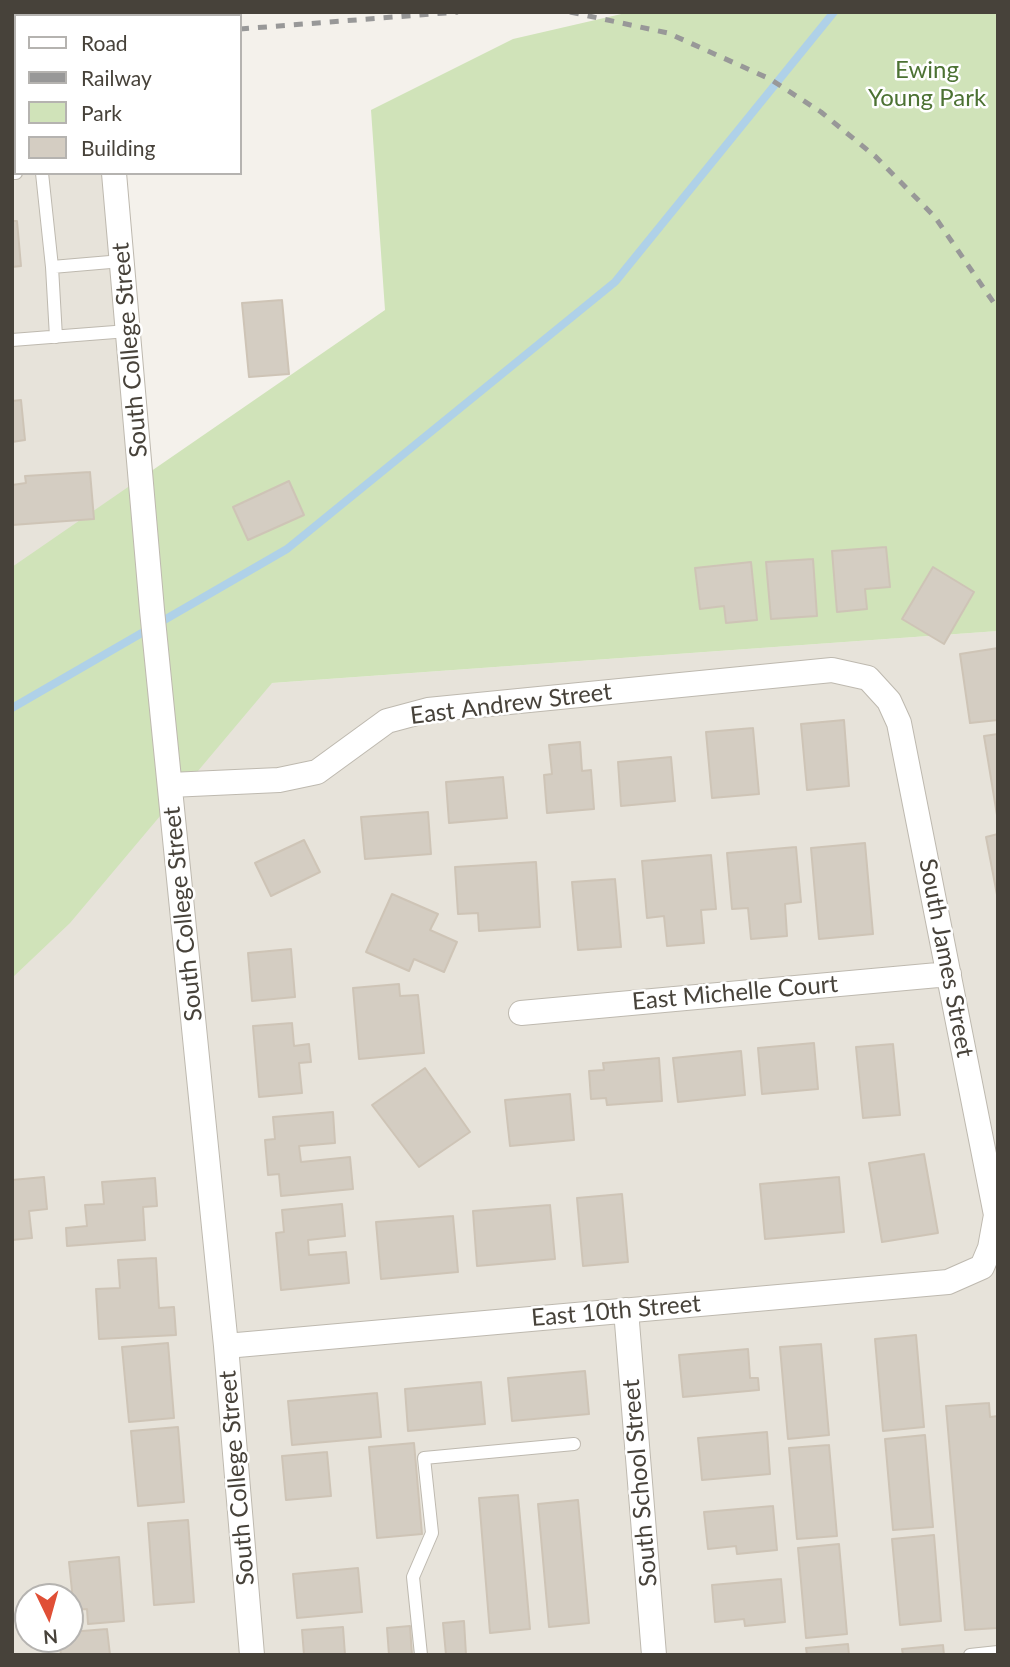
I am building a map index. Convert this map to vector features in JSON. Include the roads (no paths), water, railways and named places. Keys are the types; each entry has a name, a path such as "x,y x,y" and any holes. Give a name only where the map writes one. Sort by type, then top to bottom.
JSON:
{"street":[{"name":"South College Street","path":"114,175 152,610 226,1346 252,1655"},
{"name":"East Andrew Street","path":"170,785 279,780 317,772 387,721 428,710 832,670 868,678"},
{"name":"South James Street","path":"868,678 889,701 899,723 996,1215 989,1248"},
{"name":"East Michelle Court","path":"521,1013 949,974"},
{"name":"East 10th Street","path":"226,1346 947,1282 982,1267 989,1248"},
{"name":"South School Street","path":"626,1310 654,1655"}],"lane":[{"path":"41,175 52,267 56,337"},
{"path":"52,267 122,261"},
{"path":"12,340 128,331"},
{"path":"421,1655 413,1577 432,1533 424,1458 574,1444"},
{"path":"970,1655 998,1652"}],"waterway":[{"path":"12,708 287,549 615,282 834,12"}],"railway":[{"path":"242,29 458,12"},
{"path":"570,12 668,33 770,79 821,112 876,157 935,217 998,309"}],"park label":[{"name":"Ewing Young Park","path":"927,84"}]}
